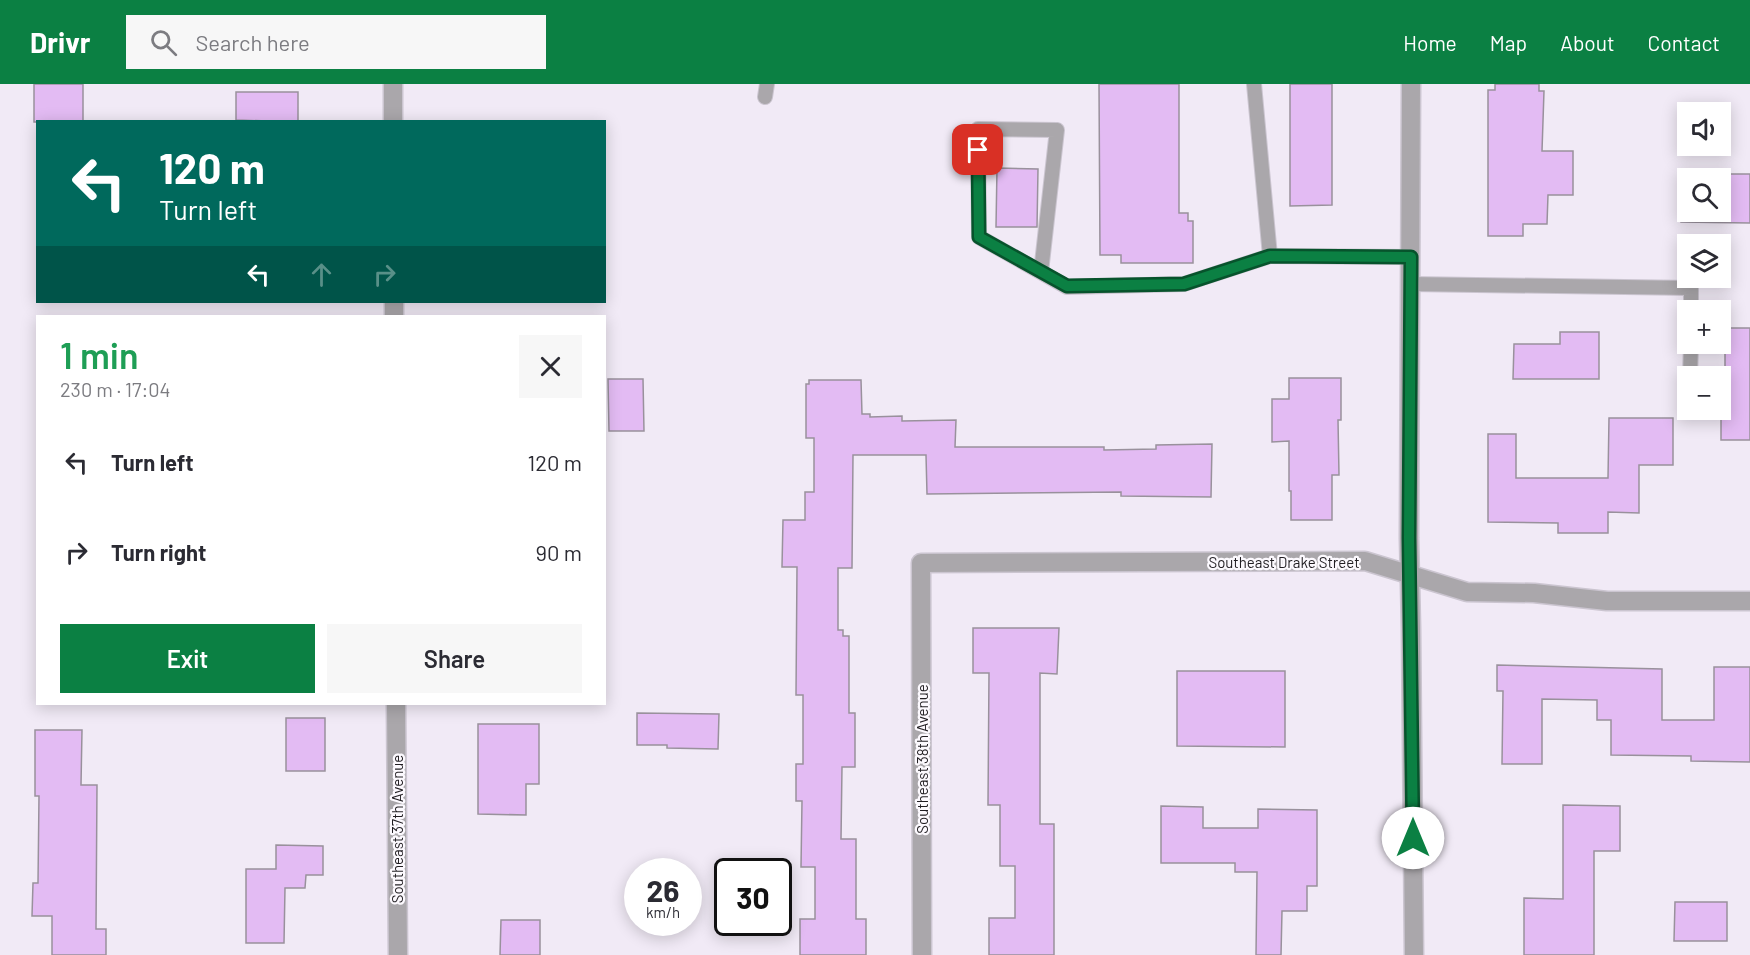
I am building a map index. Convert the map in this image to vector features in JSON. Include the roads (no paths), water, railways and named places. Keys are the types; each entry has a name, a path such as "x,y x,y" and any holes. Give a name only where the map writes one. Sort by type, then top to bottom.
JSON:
{"street":[{"path":"393,84 393,120"},
{"path":"1411,84 1410,576 1414,955"},
{"name":"Southeast Drake Street","path":"921,563 1365,561 1467,592 1534,593 1607,601 1750,601"},
{"name":"Southeast 38th Avenue","path":"921,563 922,955"},
{"name":"Southeast 37th Avenue","path":"396,705 398,955"}],"lane":[{"path":"1254,84 1270,256"},
{"path":"1041,272 1057,130 978,129 979,237 1041,272 1067,286 1184,284 1270,256 1411,257"},
{"path":"1410,284 1691,288 1691,300"}]}
